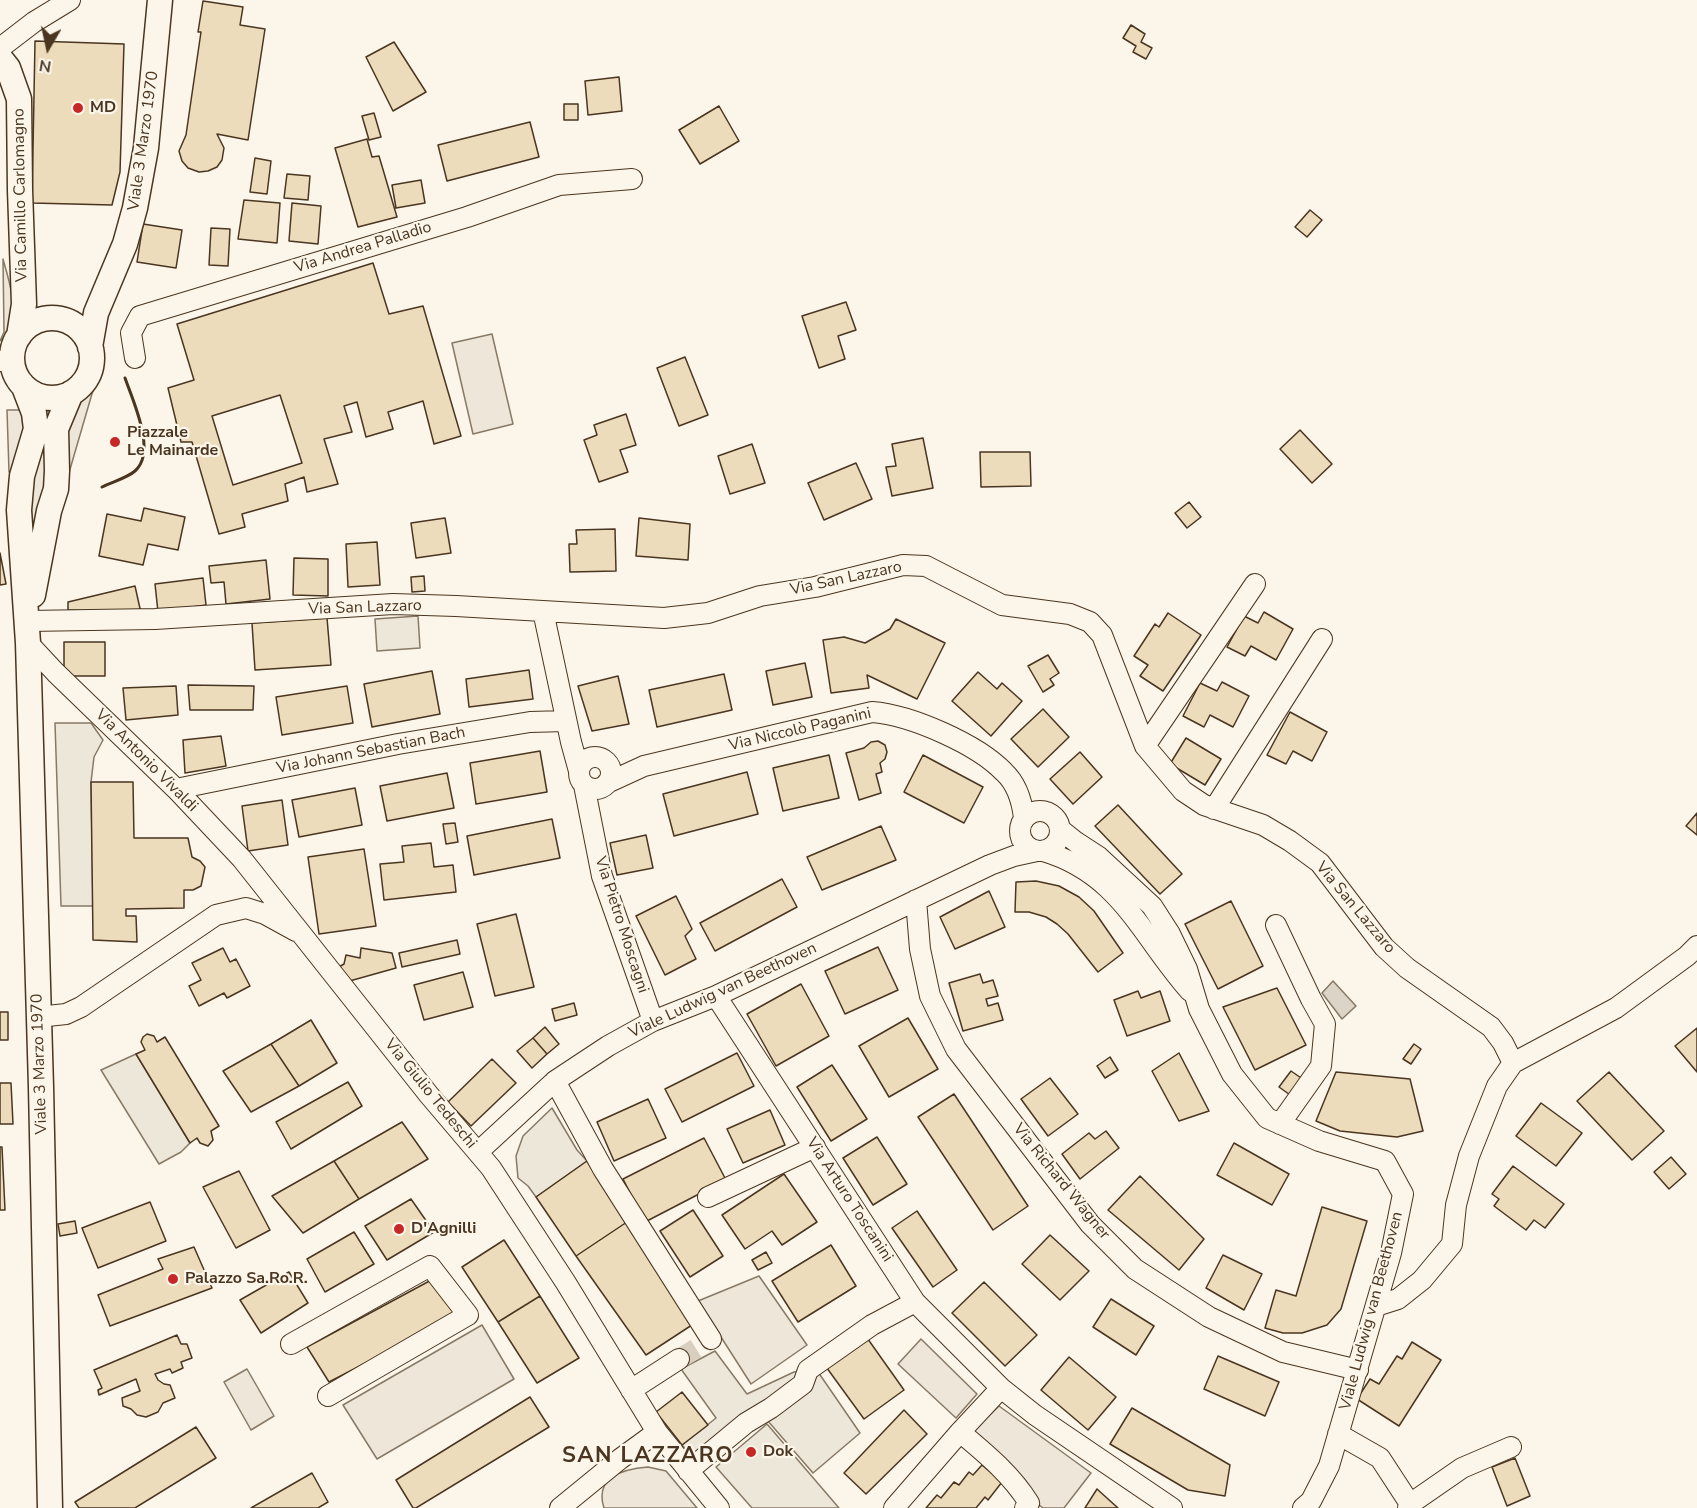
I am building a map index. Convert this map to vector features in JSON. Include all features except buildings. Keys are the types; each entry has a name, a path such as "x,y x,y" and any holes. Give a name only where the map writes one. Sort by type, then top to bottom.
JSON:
{"main road":[{"name":"Viale 3 Marzo 1970","path":"90,347 96,313 125,244 135,208 146,148 159,11"},
{"name":"Via Camillo Carlomagno","path":"0,58 8,68 19,99 24,304 19,336"},
{"path":"64,320 76,326 85,336 90,347 92,360 89,374 82,385 71,393 59,397 47,398 24,387 6,361 19,336 39,321 64,320"},
{"name":"Viale 3 Marzo 1970","path":"24,387 34,413 36,429 19,493 19,510 28,632 50,1508"},
{"name":"Viale 3 Marzo 1970","path":"28,632 49,511 56,489 56,429 71,393"}],"street":[{"path":"0,48 34,22 70,0"},
{"name":"Via Andrea Palladio","path":"135,358 131,333 140,316 466,217 559,185 632,179"},
{"name":"Via San Lazzaro","path":"28,632 155,619 393,604 664,618 708,613 760,596 815,587 903,565 926,566 1002,605 1070,614 1090,622 1102,635 1145,746 1183,791 1204,805 1263,825 1320,863 1383,947 1407,968 1491,1027 1503,1043 1513,1064"},
{"path":"1145,746 1255,584"},
{"path":"543,611 566,721 578,742 585,771 593,789 605,785"},
{"name":"Via Antonio Vivaldi","path":"28,632 56,673 176,789 242,859 301,933"},
{"path":"1214,809 1322,639"},
{"name":"Via Niccolò Paganini","path":"605,785 644,766 872,711 892,713 907,718 985,755 1006,773 1016,789 1022,802 1022,823"},
{"name":"Via Johann Sebastian Bach","path":"176,789 398,744 530,722 566,721"},
{"path":"585,771 603,760 611,773 591,829"},
{"name":"Via Pietro Moscagni","path":"585,771 591,829 602,876 653,1021"},
{"path":"1036,810 1043,810 1055,817 1061,830 1054,846 1040,851 1031,849 1022,840 1022,823 1036,810"},
{"name":"Viale Ludwig van Beethoven","path":"990,865 1004,851 1022,823"},
{"name":"Viale Ludwig van Beethoven","path":"1061,830 1099,856 1152,906 1170,934 1187,969 1194,995 1232,1074 1267,1118 1319,1141 1385,1161 1403,1194 1376,1306 1329,1466 1311,1501 1303,1508"},
{"name":"Viale Ludwig van Beethoven","path":"478,1152 555,1081 653,1021 716,996 990,865 1014,856 1040,851 1072,862 1102,881 1126,905 1173,972 1194,995"},
{"path":"39,1017 54,1017 81,1007 216,915 246,908 255,901 260,884"},
{"name":"Via Richard Wagner","path":"916,900 920,949 930,996 956,1048 1090,1224 1135,1269 1209,1317 1283,1352 1358,1370"},
{"name":"Via Giulio Tedeschi","path":"246,908 265,914 301,933 429,1095 491,1168 519,1208 657,1432 719,1508"},
{"path":"1276,925 1325,1024 1321,1066 1280,1124"},
{"path":"1376,1306 1398,1299 1422,1280 1452,1244 1456,1205 1469,1156 1497,1086 1513,1064 1616,1008 1687,956 1697,946"},
{"name":"Via Arturo Toscanini","path":"716,996 915,1302 1001,1388 1035,1415 1172,1508"},
{"path":"555,1081 603,1169 711,1339"},
{"path":"708,1197 814,1147"},
{"path":"291,1344 430,1266 468,1315 328,1396"},
{"path":"688,1471 747,1423 803,1384 808,1370 872,1325 915,1302"},
{"path":"631,1390 679,1359"},
{"path":"894,1508 1001,1388"},
{"path":"572,1505 657,1432"},
{"path":"960,1432 989,1456 1019,1487 1029,1503 1025,1508"},
{"path":"1338,1434 1380,1458 1409,1506 1462,1468 1511,1447"}],"shaded area":[{"path":"3,259 14,314 8,334 0,341 4,332"},
{"path":"492,334 513,424 473,434 452,343"},
{"path":"96,380 66,483 64,438 80,399"},
{"path":"43,408 52,408 48,480 32,555 29,489"},
{"path":"7,410 20,410 24,413 25,429 12,471 9,472"},
{"path":"418,616 420,648 377,651 375,619"},
{"path":"55,723 91,723 103,740 94,757 91,782 93,906 61,906"},
{"path":"1333,981 1356,1006 1342,1019 1322,993"},
{"path":"136,1054 190,1143 181,1152 159,1164 101,1070"},
{"path":"552,1108 577,1150 587,1161 536,1197 518,1178 516,1156 523,1136"},
{"path":"759,1276 807,1345 751,1384 698,1301"},
{"path":"482,1325 514,1379 377,1459 343,1405"},
{"path":"921,1339 977,1394 956,1418 898,1364"},
{"path":"715,1351 747,1394 794,1372 816,1369 860,1433 813,1473 761,1413 697,1463 682,1445 716,1418 681,1369"},
{"path":"247,1369 274,1416 251,1430 224,1382"},
{"path":"999,1406 1091,1473 1064,1508 1043,1508 1038,1504 974,1436 975,1429"},
{"path":"767,1424 839,1508 752,1508 716,1467"},
{"path":"648,1467 666,1471 697,1508 604,1508 602,1497 607,1482 620,1473"}],"tunnel":[{"path":"679,1359 711,1339"}],"wall":[{"path":"102,487 135,471 144,452 141,426 125,378"}],"place":[{"name":"MD","path":"78,108"},
{"name":"Piazzale Le Mainarde","path":"115,442"},
{"name":"D'Agnilli","path":"399,1229"},
{"name":"Palazzo Sa.Ro.R.","path":"173,1279"},
{"name":"Dok","path":"751,1452"}],"district":[{"name":"SAN LAZZARO","path":"648,1457"}]}
